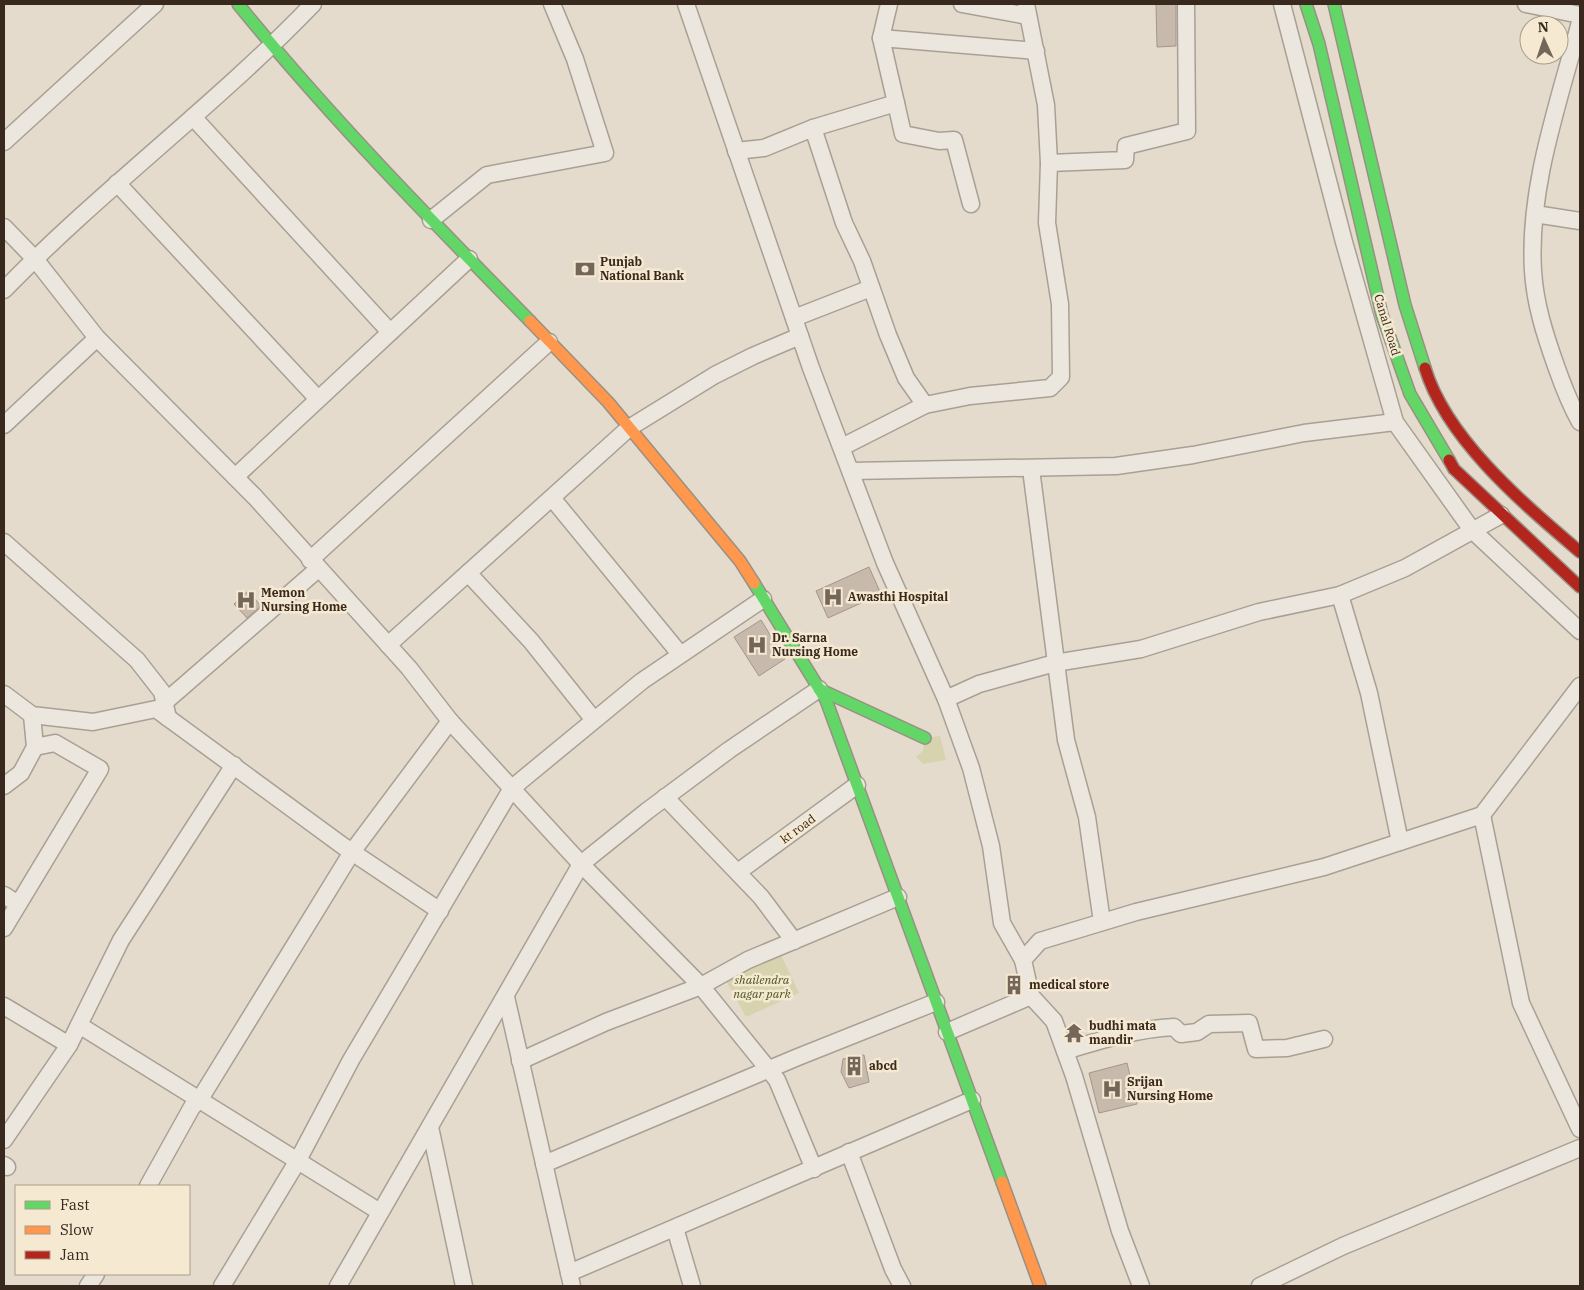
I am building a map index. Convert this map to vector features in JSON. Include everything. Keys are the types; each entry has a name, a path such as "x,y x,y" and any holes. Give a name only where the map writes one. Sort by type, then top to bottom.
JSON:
{"main road":[{"path":"238,4 272,46 431,220 608,402 740,561 826,700 1040,1286"},
{"name":"Canal Road","path":"1306,4 1319,44 1382,315 1410,394 1454,469 1580,587"},
{"name":"Canal Road","path":"1334,4 1372,158 1404,305 1431,388 1462,435 1511,492 1580,552"},
{"path":"819,689 925,738"}],"street":[{"path":"4,142 155,4"},
{"path":"4,290 117,183 272,46 313,4"},
{"path":"431,220 487,175 605,153 575,59 552,4"},
{"path":"686,4 800,336 885,564 946,699 971,768 991,846 1002,923 1023,960 1031,996 1054,1020 1101,1162 1120,1232 1141,1286"},
{"path":"889,4 881,38 903,134 939,141 954,140 971,204"},
{"path":"842,448 925,404 970,396 1050,388 1061,377 1060,304 1047,223 1049,163 1046,105 1027,10 962,4"},
{"path":"1049,163 1125,160 1126,146 1187,131 1186,4"},
{"path":"1282,4 1344,242 1395,422 1472,530 1580,631"},
{"path":"1526,4 1580,16"},
{"path":"1580,22 1545,153 1535,214 1533,271 1542,328 1571,405 1580,422"},
{"path":"881,38 1036,51"},
{"path":"736,151 764,148 813,128 896,103"},
{"path":"193,117 390,332"},
{"path":"813,128 844,223 862,261 906,378 925,404"},
{"path":"117,183 318,399"},
{"path":"1535,214 1580,221"},
{"path":"4,227 35,259 97,338 235,477 409,668 450,721 581,864 701,986 777,1080 814,1169"},
{"path":"235,477 469,259"},
{"path":"794,318 871,288"},
{"path":"388,645 630,428 715,375 800,336"},
{"path":"4,425 97,338"},
{"path":"165,702 314,565 549,342"},
{"path":"851,472 1116,466 1193,455 1264,439 1395,422"},
{"path":"1032,469 1066,740 1087,818 1102,922"},
{"path":"552,498 680,654"},
{"path":"946,699 979,684 1055,663 1141,649 1260,612 1340,595 1405,568 1501,515"},
{"path":"4,542 137,660 162,692 168,718"},
{"path":"468,573 531,641 594,720"},
{"path":"1340,595 1369,693 1400,842"},
{"path":"222,1286 297,1162 351,1060 512,788 642,680 763,598"},
{"path":"1023,960 1040,941 1102,922 1324,867 1482,815 1580,686"},
{"path":"338,1286 581,864 665,797 729,750 819,689"},
{"path":"4,694 32,715 93,722 156,709 352,852 440,911"},
{"path":"4,786 21,773 35,747 32,715"},
{"path":"149,1185 192,1107 200,1099 352,852 450,721"},
{"path":"4,928 100,769 55,743 35,747"},
{"path":"4,1140 69,1044 121,940 234,765"},
{"name":"kt road","path":"738,872 857,785"},
{"path":"665,797 761,897 794,941"},
{"path":"1482,815 1521,1003 1580,1128"},
{"path":"4,895 18,904"},
{"path":"520,1061 606,1022 701,986 748,960 898,897"},
{"path":"947,1032 1031,996"},
{"path":"506,997 571,1280 675,1228 972,1100"},
{"path":"544,1164 672,1112 768,1069 936,1002"},
{"path":"4,1006 69,1044"},
{"path":"1065,1051 1107,1038 1152,1028 1174,1027 1181,1034 1197,1032 1209,1024 1250,1023 1256,1049 1287,1048 1324,1040"},
{"path":"78,1025 380,1212"},
{"path":"430,1127 464,1286"},
{"path":"1260,1286 1343,1246 1580,1148"},
{"path":"850,1152 893,1269 902,1286"},
{"path":"675,1228 692,1286"},
{"path":"88,1286 95,1275"}],"green space":[{"path":"940,736 946,760 923,764 916,757 923,751 925,738"},
{"name":"shailendra nagar park","path":"781,955 799,993 746,1017 725,979"}],"building":[{"path":"1156,4 1176,4 1176,46 1157,47"},
{"path":"869,567 881,594 828,618 816,591"},
{"path":"248,591 261,606 247,618 234,604"},
{"path":"761,620 785,659 759,676 734,637"},
{"name":"abcd","path":"864,1055 869,1082 849,1088 841,1072 843,1059"},
{"path":"1127,1063 1137,1104 1099,1113 1089,1073"}],"traffic: fast":[{"path":"238,4 344,126 417,205 530,321"},
{"path":"1306,4 1319,44 1382,315 1410,394 1449,460"},
{"path":"1334,4 1405,305 1425,368"},
{"path":"754,583 826,700 1002,1182"},
{"path":"819,689 925,738"}],"traffic: slow":[{"path":"530,321 608,402 740,561 754,583"},
{"path":"1002,1182 1040,1286"}],"traffic: jam":[{"path":"1425,368 1436,395 1469,445 1512,492 1580,552"},
{"path":"1449,460 1454,469 1580,587"}],"place":[{"name":"Punjab National Bank","path":"585,269"},
{"name":"Awasthi Hospital","path":"833,597"},
{"name":"Memon Nursing Home","path":"246,600"},
{"name":"Dr. Sarna Nursing Home","path":"757,645"},
{"name":"medical store","path":"1014,985"},
{"name":"budhi mata mandir","path":"1074,1033"},
{"name":"abcd","path":"854,1066"},
{"name":"Srijan Nursing Home","path":"1112,1089"}]}
